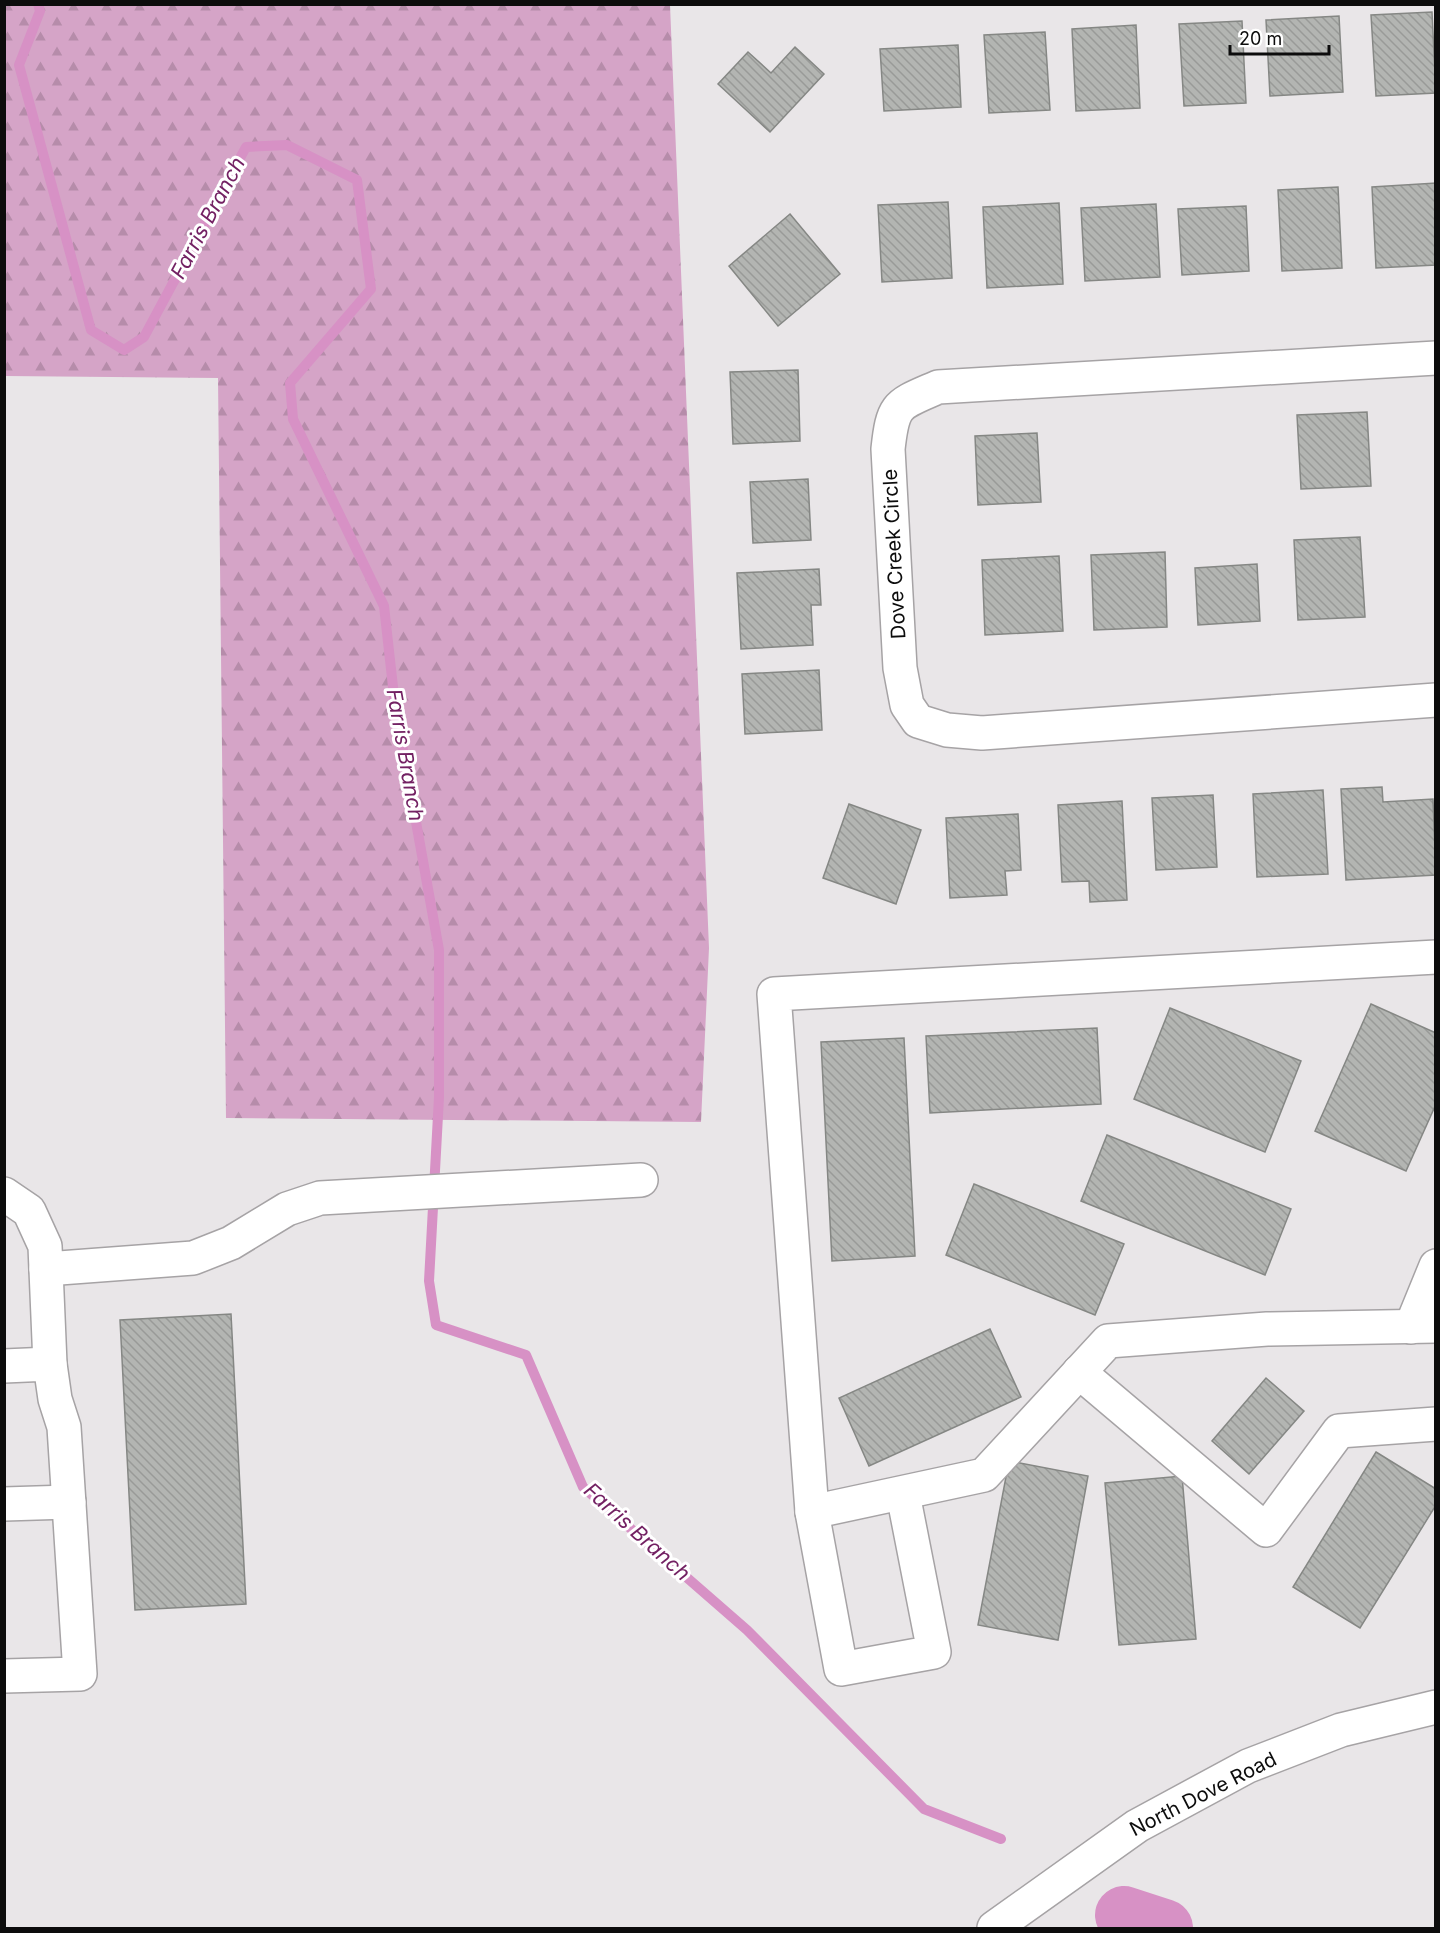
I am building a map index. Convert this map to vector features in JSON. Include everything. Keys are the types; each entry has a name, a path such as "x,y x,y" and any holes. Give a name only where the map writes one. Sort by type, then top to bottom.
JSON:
{"street":[{"name":"Dove Creek Circle","path":"1436,358 938,387 903,402 891,417 888,449 900,668 906,705 918,721 947,730 982,733 1436,700"},
{"path":"903,1494 934,1652 841,1669 812,1512 774,994 1436,957"},
{"path":"46,1269 193,1258 231,1243 287,1209 320,1198 641,1180"},
{"path":"4,1194 29,1211 45,1246 50,1364 55,1399 64,1427 80,1674 4,1676"},
{"path":"812,1512 984,1475 1108,1341 1267,1329 1423,1326 1436,1266"},
{"path":"4,1366 50,1364"},
{"path":"1079,1372 1266,1530 1339,1431 1436,1424"},
{"path":"4,1504 69,1502"},
{"name":"North Dove Road","path":"994,1929 1137,1826 1248,1766 1341,1730 1436,1707"}],"green space":[{"path":"5,4 670,5 709,948 701,1122 226,1118 218,378 5,376"}],"building":[{"path":"1432,12 1436,93 1376,96 1371,15"},
{"path":"1339,16 1343,92 1270,96 1266,20"},
{"path":"1242,21 1246,103 1184,106 1179,24"},
{"path":"1136,25 1140,108 1076,111 1072,29"},
{"path":"1045,32 1050,110 989,113 984,35"},
{"path":"958,45 961,107 884,111 880,49"},
{"path":"795,47 824,74 770,132 718,84 748,52 771,73"},
{"path":"1436,183 1436,265 1376,268 1372,187"},
{"path":"1338,187 1342,268 1282,271 1278,190"},
{"path":"948,202 952,278 882,282 878,205"},
{"path":"1059,203 1063,284 987,288 983,207"},
{"path":"1156,204 1160,277 1085,281 1081,208"},
{"path":"1246,206 1249,271 1182,275 1178,209"},
{"path":"790,214 840,274 778,326 729,266"},
{"path":"798,370 800,441 733,444 730,372"},
{"path":"1367,412 1371,486 1301,489 1297,415"},
{"path":"1037,433 1041,502 978,505 975,436"},
{"path":"808,479 811,540 753,543 750,482"},
{"path":"1360,537 1365,617 1298,620 1294,540"},
{"path":"1165,552 1167,627 1094,630 1091,555"},
{"path":"1059,556 1063,631 985,635 982,560"},
{"path":"1257,564 1260,621 1198,625 1195,568"},
{"path":"819,569 821,605 811,605 813,645 741,649 737,573"},
{"path":"819,670 822,730 745,734 742,674"},
{"path":"1382,787 1383,802 1433,799 1436,875 1346,880 1341,789"},
{"path":"1323,790 1328,874 1257,877 1253,794"},
{"path":"1213,795 1217,867 1156,870 1152,798"},
{"path":"1122,801 1127,900 1090,902 1089,881 1062,882 1058,805"},
{"path":"849,804 921,830 896,904 823,878"},
{"path":"1018,814 1021,870 1005,871 1007,895 950,898 946,818"},
{"path":"1371,1004 1436,1033 1436,1104 1406,1171 1315,1131"},
{"path":"1170,1008 1301,1061 1265,1152 1134,1099"},
{"path":"1097,1028 1101,1104 930,1113 926,1036"},
{"path":"904,1038 915,1256 832,1261 821,1042"},
{"path":"1107,1135 1291,1209 1265,1275 1081,1201"},
{"path":"974,1184 1124,1244 1095,1315 946,1255"},
{"path":"231,1314 246,1604 135,1610 120,1320"},
{"path":"990,1329 1021,1397 869,1466 839,1398"},
{"path":"1266,1378 1304,1411 1249,1474 1212,1441"},
{"path":"1376,1452 1436,1489 1436,1505 1360,1628 1293,1587"},
{"path":"1009,1461 1088,1476 1058,1640 978,1625"},
{"path":"1182,1476 1196,1639 1119,1645 1105,1483"}],"waterway":[{"name":"Farris Branch","path":"38,4 40,11 19,65 91,330 124,350 144,337 246,147 287,145 357,180 371,289 290,383 293,419 384,606 395,705 439,950 439,1097 429,1281 436,1325 526,1355 583,1487 747,1630 924,1809 1001,1839"},
{"name":"Farris Branch","path":"1124,1915 1164,1928"}]}
